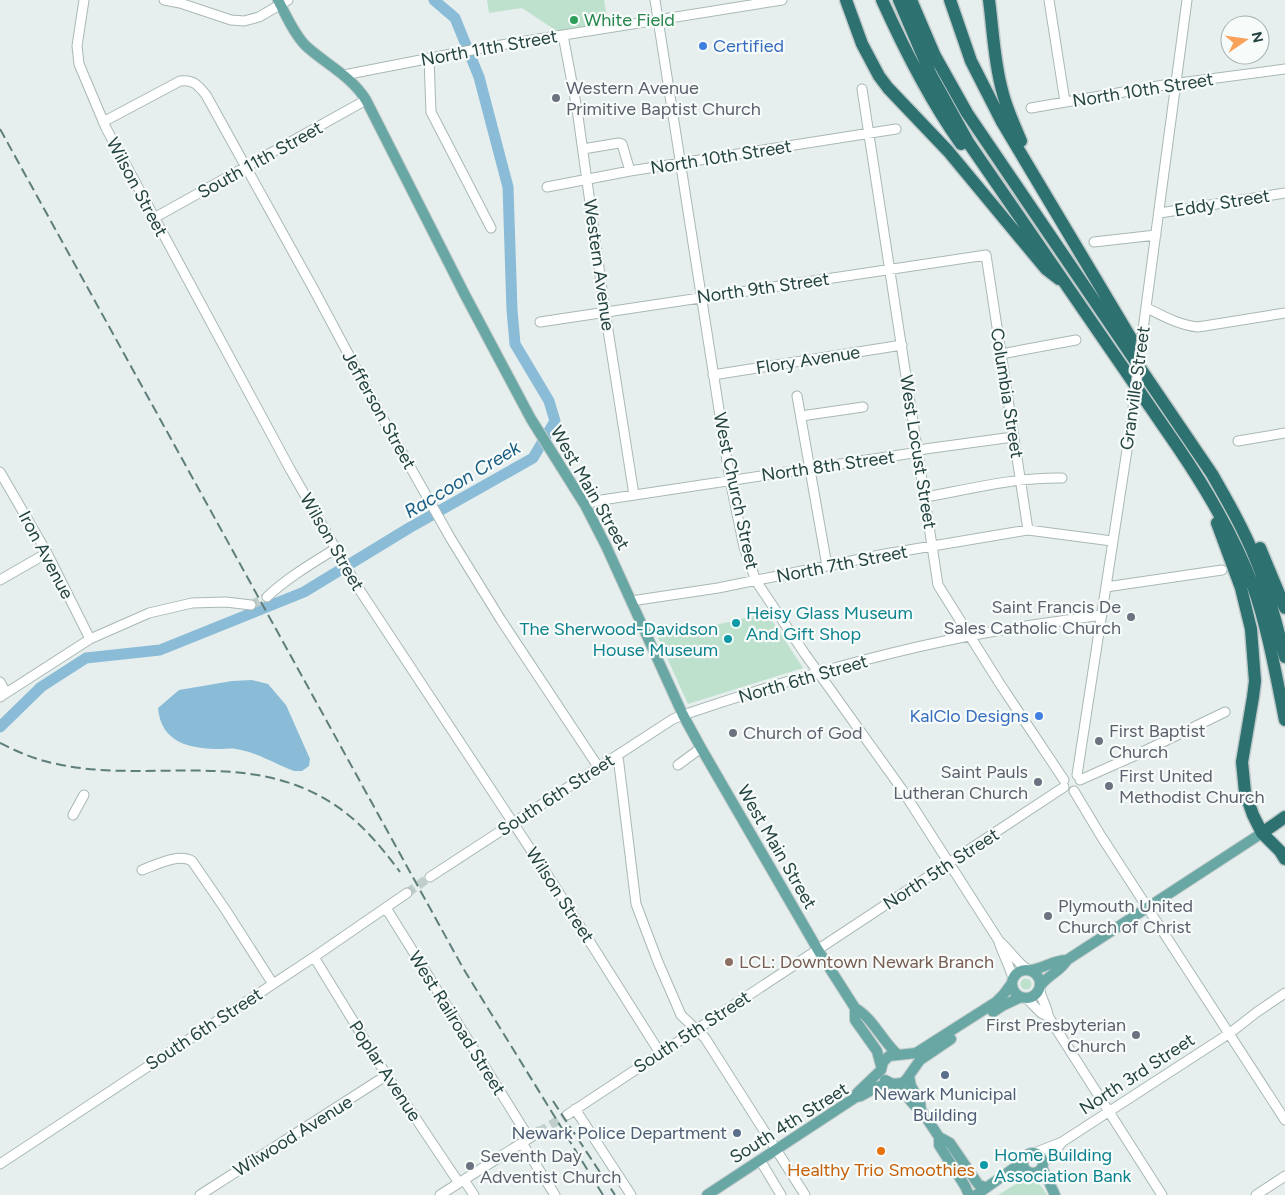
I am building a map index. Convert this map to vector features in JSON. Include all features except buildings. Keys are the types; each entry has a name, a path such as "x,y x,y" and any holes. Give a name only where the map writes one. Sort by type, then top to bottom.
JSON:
{"highway":[{"path":"846,0 862,44 879,76 888,88 948,151 1046,270 1067,284"},
{"path":"950,0 971,61 1002,122 1136,347 1142,370"},
{"path":"989,0 997,68 1006,105 1022,143 1022,156"},
{"path":"883,2 914,69 949,127 966,151 988,171"},
{"path":"906,3 930,76 968,142 1067,284 1211,499 1242,560 1253,587 1285,720"},
{"path":"906,3 967,113 1212,474 1241,526 1256,561 1272,608 1285,657"},
{"path":"1212,474 1226,486 1254,535 1285,608"},
{"path":"1211,499 1218,528 1232,560 1241,588 1251,629 1255,681 1242,762 1245,792 1262,833 1280,851 1285,859"},
{"path":"1262,833 1284,818"}],"main road":[{"name":"West Main Street","path":"282,1 299,37 306,46 344,74 366,100 465,295 531,419 585,504 683,715 818,950 855,1008"},
{"path":"891,1083 902,1083 910,1075 917,1063 1002,1006 1034,996 1046,978 1063,966 1067,960 1262,833"},
{"path":"856,1096 857,1092 881,1068 883,1062 889,1056 916,1053 961,1025 1004,995 1018,972 1046,968 1060,960 1067,960"},
{"path":"1029,970 1038,976 1040,987"},
{"path":"1012,981 1013,990 1023,998"},
{"path":"921,1110 920,1102 911,1086 909,1062 888,1045 862,1012 855,1008 855,1020 877,1051 883,1078 903,1090 914,1106 921,1110 939,1137 939,1145 969,1195"},
{"name":"South 4th Street","path":"707,1195 856,1096 861,1096 877,1087 891,1083"},
{"path":"939,1137 948,1140 978,1184 987,1191"},
{"path":"987,1191 1024,1161 1029,1154 1034,1153 1042,1157 1043,1165 1054,1194"},
{"path":"1024,1161 1026,1169 1032,1172 1054,1194"},
{"path":"976,1195 1011,1179 1038,1171 1043,1165"}],"street":[{"name":"Wilson Street","path":"84,0 76,46 77,54 82,74 103,122 337,553 660,1053"},
{"path":"164,0 238,21 259,17 282,1"},
{"name":"West Church Street","path":"655,0 730,480 744,546 756,581 896,782 999,941 1021,965 1029,970"},
{"name":"North 11th Street","path":"344,74 482,48 782,0"},
{"path":"1049,0 1065,102"},
{"name":"Granville Street","path":"1078,778 1131,424 1187,0"},
{"name":"Western Avenue","path":"563,35 588,179 605,311 634,495"},
{"path":"429,58 432,112 491,228"},
{"name":"North 10th Street","path":"1031,108 1176,83 1285,69"},
{"name":"Jefferson Street","path":"103,122 180,81 190,80 194,82 206,95 451,539 501,620 599,768"},
{"name":"West Locust Street","path":"862,89 938,585 1064,784"},
{"name":"South 11th Street","path":"154,218 366,100"},
{"name":"North 10th Street","path":"547,187 630,171 896,129"},
{"path":"583,150 619,142 622,144 630,171"},
{"name":"Eddy Street","path":"1160,213 1285,193"},
{"path":"1094,242 1156,235"},
{"name":"North 9th Street","path":"540,322 986,255"},
{"name":"Columbia Street","path":"986,255 1028,530"},
{"path":"1147,308 1169,319 1188,326 1198,327 1285,313"},
{"path":"1001,354 1076,340"},
{"name":"Flory Avenue","path":"713,375 902,345"},
{"path":"797,396 827,566"},
{"path":"801,416 863,407"},
{"path":"1238,441 1285,433"},
{"name":"North 8th Street","path":"585,504 595,500 1013,436"},
{"name":"Iron Avenue","path":"0,472 47,554 90,638"},
{"path":"926,497 1020,481 1062,478"},
{"name":"North 7th Street","path":"631,601 756,581 885,554 1028,530 1112,541"},
{"path":"267,598 281,584 306,566 337,553"},
{"path":"0,580 47,554"},
{"path":"1106,587 1222,570"},
{"path":"0,682 3,695 90,638 149,613 180,605 212,601 250,605"},
{"name":"North 6th Street","path":"683,715 818,672 969,636 1101,615"},
{"path":"1078,778 1080,787 1068,792 1064,784 1072,775 1078,778 1134,756 1225,712"},
{"name":"South 6th Street","path":"430,877 673,719 683,715"},
{"path":"678,765 701,748"},
{"path":"618,756 636,904 681,1015 704,1038 805,1195"},
{"name":"North 5th Street","path":"818,950 1064,784"},
{"path":"1074,791 1285,1120"},
{"path":"73,815 84,795"},
{"path":"142,870 176,859 185,858 192,862 273,984"},
{"name":"South 6th Street","path":"0,1164 314,957 407,893"},
{"name":"West Railroad Street","path":"386,908 525,1140 555,1195"},
{"name":"West Church Street","path":"999,941 1010,965 1012,981"},
{"name":"South 5th Street","path":"567,1115 818,950"},
{"name":"Poplar Avenue","path":"314,957 387,1075 462,1182 474,1195"},
{"path":"1040,987 1048,1016 1162,1195"},
{"name":"North 3rd Street","path":"1034,1153 1062,1142 1230,1033 1257,1012 1285,994"},
{"path":"1023,998 1032,1003 1042,1015 1048,1016"},
{"name":"Wilwood Avenue","path":"206,1193 387,1075"},
{"path":"575,1109 631,1195"},
{"path":"440,1195 538,1132"},
{"name":"North 3rd Street","path":"1043,1165 1062,1142"},
{"path":"760,1160 781,1195"},
{"path":"1256,1195 1285,1176"}],"green space":[{"name":"White Field","path":"487,0 604,0 609,28 563,35 522,8 489,13"},
{"path":"767,613 803,668 688,704 658,638 673,632 711,626"},
{"path":"1026,978 1032,984 1026,990 1020,984"},
{"path":"1024,1179 1038,1183 1047,1195 998,1195"}],"water":[{"path":"252,680 268,684 286,705 310,759 309,766 302,771 294,771 259,755 244,751 198,748 179,742 171,736 160,720 158,708 179,690 232,681"}],"waterway":[{"name":"Raccoon Creek","path":"0,727 41,687 86,658 160,650 304,592 409,528 533,458 555,421 549,401 515,344 508,187 479,77 455,18 434,0"}],"tunnel":[{"path":"251,605 267,597"},
{"path":"407,893 430,877"},
{"path":"539,1132 567,1115"}],"railway":[{"path":"0,129 463,968 603,1195"},
{"path":"0,743 20,753 42,760 89,769 122,771 222,771 255,775 287,782 318,795 342,810 364,829 400,872"},
{"path":"553,1101 615,1195"}],"place":[{"name":"White Field","path":"574,20"},
{"name":"Certified","path":"703,46"},
{"name":"Western Avenue Primitive Baptist Church","path":"556,98"},
{"name":"Saint Francis De Sales Catholic Church","path":"1131,617"},
{"name":"Heisy Glass Museum And Gift Shop","path":"736,623"},
{"name":"The Sherwood-Davidson House Museum","path":"728,639"},
{"name":"KalClo Designs","path":"1039,716"},
{"name":"Church of God","path":"733,733"},
{"name":"First Baptist Church","path":"1099,741"},
{"name":"Saint Pauls Lutheran Church","path":"1038,782"},
{"name":"First United Methodist Church","path":"1109,786"},
{"name":"Plymouth United Church of Christ","path":"1048,916"},
{"name":"LCL: Downtown Newark Branch","path":"729,962"},
{"name":"First Presbyterian Church","path":"1136,1035"},
{"name":"Newark Municipal Building","path":"945,1075"},
{"name":"Newark Police Department","path":"737,1133"},
{"name":"Healthy Trio Smoothies","path":"881,1151"},
{"name":"Home Building Association Bank","path":"984,1165"},
{"name":"Seventh Day Adventist Church","path":"470,1166"}]}
